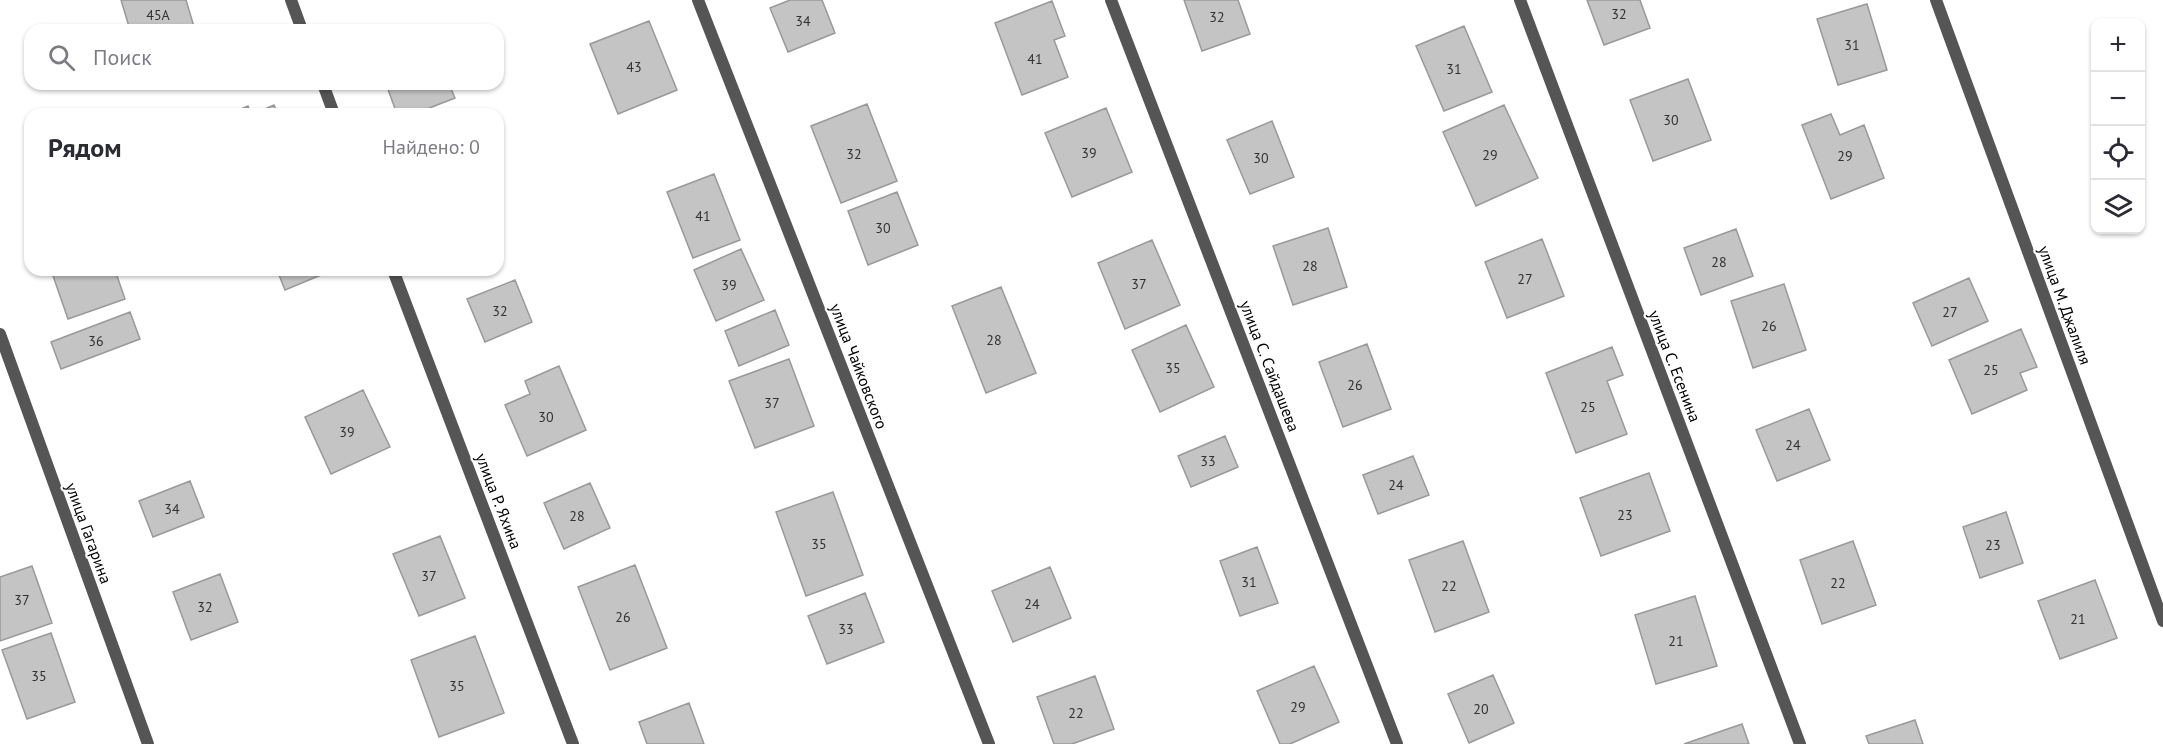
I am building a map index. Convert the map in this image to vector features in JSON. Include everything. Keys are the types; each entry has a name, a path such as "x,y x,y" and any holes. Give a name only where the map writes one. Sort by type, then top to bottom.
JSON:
{"street":[{"path":"291,0 300,24"},
{"name":"улица Чайковского","path":"698,0 989,744"},
{"name":"улица С. Сайдашева","path":"1111,0 1397,744"},
{"name":"улица С. Есенина","path":"1520,0 1800,744"},
{"name":"улица М. Джалиля","path":"1936,0 2163,621"},
{"path":"324,90 332,108"},
{"name":"улица Р. Яхина","path":"395,276 573,744"},
{"name":"улица Гагарина","path":"0,334 148,744"}],"building":[{"path":"121,0 186,0 193,24 128,24"},
{"path":"790,0 822,0 835,33 788,52 770,8"},
{"path":"1184,0 1238,0 1250,34 1202,51"},
{"path":"1587,0 1640,0 1650,28 1604,45"},
{"path":"1052,1 1065,36 1054,40 1068,77 1022,95 995,23"},
{"path":"1867,4 1887,70 1838,85 1817,19"},
{"path":"649,21 677,90 618,114 590,44"},
{"path":"1464,26 1492,92 1444,111 1416,46"},
{"path":"1688,79 1711,140 1653,161 1630,100"},
{"path":"388,90 452,90 455,98 429,108 395,108"},
{"path":"867,104 897,181 841,203 811,126"},
{"path":"1504,105 1538,178 1476,206 1443,132"},
{"path":"1106,108 1132,172 1072,197 1045,133"},
{"path":"1831,114 1840,135 1864,125 1884,178 1831,199 1802,125"},
{"path":"1272,121 1294,177 1250,194 1227,140"},
{"path":"714,174 740,240 693,258 667,192"},
{"path":"897,192 918,245 868,265 848,211"},
{"path":"1328,228 1347,287 1293,305 1273,246"},
{"path":"1736,229 1753,276 1701,295 1684,248"},
{"path":"1542,239 1564,296 1507,318 1485,262"},
{"path":"1152,240 1180,305 1125,329 1098,263"},
{"path":"741,249 764,300 716,321 694,270"},
{"path":"53,276 117,276 125,299 68,319"},
{"path":"279,276 319,276 285,290"},
{"path":"1969,278 1988,321 1932,346 1913,303"},
{"path":"515,280 532,322 485,342 467,299"},
{"path":"1784,284 1806,350 1753,368 1731,301"},
{"path":"1001,287 1036,373 986,393 952,306"},
{"path":"775,310 789,345 739,366 725,331"},
{"path":"130,312 140,339 61,369 51,342"},
{"path":"1186,325 1214,387 1160,412 1132,350"},
{"path":"2021,329 2037,367 2020,373 2027,390 1972,414 1949,360"},
{"path":"1367,344 1391,409 1343,427 1319,362"},
{"path":"1612,347 1623,375 1607,381 1627,434 1576,453 1546,373"},
{"path":"789,359 814,426 755,448 729,381"},
{"path":"559,366 586,430 527,456 505,405 530,394 525,381"},
{"path":"363,390 390,447 331,474 305,417"},
{"path":"1809,409 1830,460 1777,481 1756,430"},
{"path":"1225,436 1238,467 1191,487 1178,456"},
{"path":"1413,456 1429,495 1378,514 1363,475"},
{"path":"1649,473 1670,531 1601,556 1580,498"},
{"path":"190,481 204,517 153,537 139,501"},
{"path":"590,483 610,528 564,549 544,503"},
{"path":"833,492 863,575 806,596 776,512"},
{"path":"2006,512 2023,563 1980,578 1963,527"},
{"path":"440,536 465,598 419,616 393,554"},
{"path":"1463,541 1489,612 1435,632 1409,560"},
{"path":"1853,541 1876,605 1822,624 1800,560"},
{"path":"1257,547 1278,603 1240,616 1220,561"},
{"path":"635,565 667,648 610,670 578,587"},
{"path":"32,566 52,623 0,641 0,577"},
{"path":"1050,567 1071,618 1013,642 992,591"},
{"path":"220,574 238,622 191,640 173,592"},
{"path":"2095,580 2117,638 2060,659 2038,601"},
{"path":"865,593 884,642 827,664 808,616"},
{"path":"1695,596 1717,666 1656,684 1635,615"},
{"path":"51,633 75,702 27,719 2,650"},
{"path":"475,636 504,713 439,737 411,660"},
{"path":"1314,666 1339,722 1290,744 1280,744 1257,691"},
{"path":"1493,675 1514,723 1469,743 1448,694"},
{"path":"1095,676 1114,729 1072,744 1054,744 1037,697"},
{"path":"689,703 704,744 647,744 639,722"},
{"path":"1915,720 1923,744 1869,744 1866,736"},
{"path":"1742,724 1749,744 1684,744"}]}
